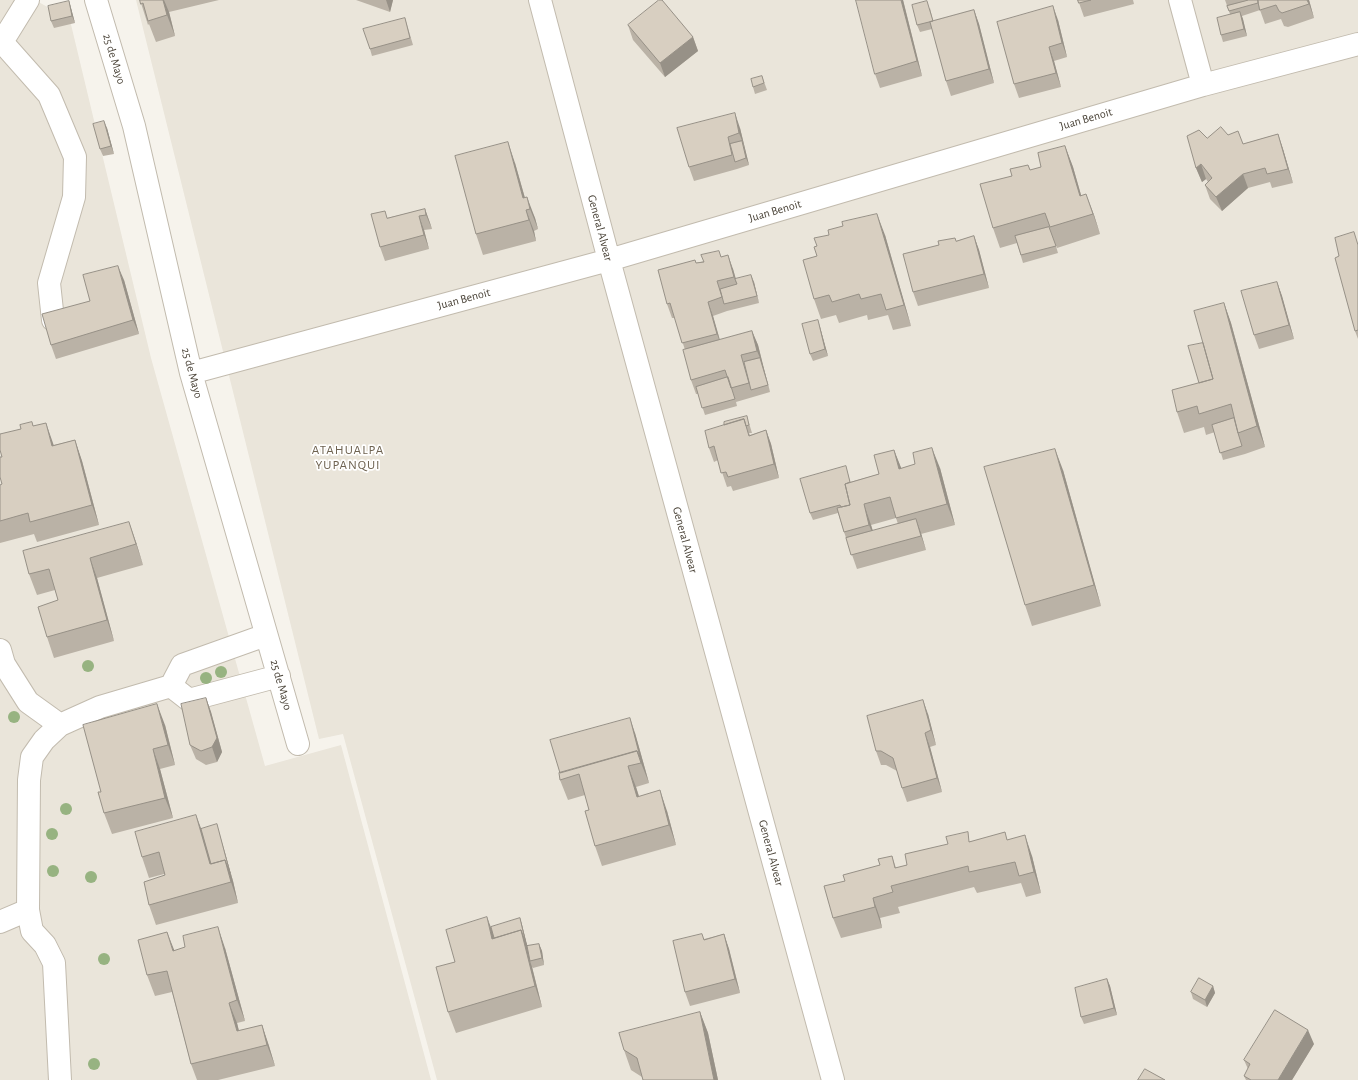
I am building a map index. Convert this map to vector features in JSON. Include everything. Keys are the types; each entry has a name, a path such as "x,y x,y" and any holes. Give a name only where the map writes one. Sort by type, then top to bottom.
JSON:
{"street":[{"path":"28,0 1,42 49,95 75,157 74,197 49,283 53,320"},
{"name":"25 de Mayo","path":"96,0 134,126 191,373 298,744"},
{"name":"General Alvear","path":"540,0 609,260 833,1080"},
{"path":"1180,0 1203,85"},
{"name":"Juan Benoit","path":"191,373 609,260 1203,85 1358,44"},
{"path":"60,1080 54,963 45,945 32,931 28,910 29,780 32,757 44,740 60,725 100,707 171,686 182,665 266,635"},
{"path":"0,650 4,664 28,702 60,725"},
{"path":"171,686 189,700 279,676"},
{"path":"0,922 28,910"}],"shaded area":[{"path":"0,0 35,0 60,14 68,12 151,358 265,766 341,745 431,1080 0,1080"},
{"path":"136,0 1358,0 1358,1080 437,1080 343,734 319,739"}],"building":[{"path":"140,0 163,0 167,15 148,21 143,3 141,4"},
{"path":"659,0 662,0 693,37 660,63 628,25"},
{"path":"856,0 901,0 917,61 875,74"},
{"path":"1078,0 1091,0 1079,3"},
{"path":"1249,0 1258,0 1258,3 1229,11 1227,6"},
{"path":"1258,0 1307,0 1309,4 1282,13 1276,5 1260,10"},
{"path":"69,1 72,16 51,21 48,6"},
{"path":"927,1 933,21 917,25 912,5"},
{"path":"1053,6 1062,43 1049,47 1056,73 1014,84 997,22"},
{"path":"974,10 989,69 946,81 930,22"},
{"path":"1240,12 1244,29 1221,35 1217,18"},
{"path":"405,18 410,38 370,49 363,29"},
{"path":"762,76 764,83 753,87 751,79"},
{"path":"735,113 739,133 728,137 732,155 689,167 677,128"},
{"path":"104,121 111,146 100,149 93,124"},
{"path":"1221,127 1228,135 1238,131 1243,144 1278,134 1288,169 1267,174 1265,168 1243,174 1216,197 1205,185 1212,178 1201,164 1196,168 1187,136 1199,130 1207,138"},
{"path":"742,141 746,158 735,162 730,144"},
{"path":"508,142 523,198 527,197 530,209 526,210 529,220 476,234 455,156"},
{"path":"1065,146 1080,196 1086,194 1093,214 1050,227 1045,213 993,228 980,184 1012,176 1010,169 1028,165 1030,170 1041,167 1038,153"},
{"path":"425,209 426,215 419,216 424,235 380,247 371,214 385,211 387,218"},
{"path":"877,214 904,305 886,310 881,294 861,299 859,294 832,302 829,295 814,299 803,260 817,256 814,247 817,246 814,238 829,235 828,230 843,226 842,222"},
{"path":"1049,227 1056,246 1021,255 1015,236"},
{"path":"1354,232 1358,245 1358,330 1355,331 1335,258 1339,256 1335,238"},
{"path":"974,236 984,274 913,292 903,254 939,245 938,241 955,238 956,241"},
{"path":"719,251 721,257 728,255 734,277 717,281 722,297 708,302 717,334 682,343 670,303 667,304 658,270 695,260 696,263 704,262 701,255"},
{"path":"118,266 133,320 51,345 42,314 90,301 83,275"},
{"path":"751,275 757,296 724,304 720,289 737,284 735,279"},
{"path":"1277,282 1289,325 1254,335 1241,291"},
{"path":"1224,303 1257,426 1238,433 1231,404 1199,414 1197,406 1177,412 1172,390 1213,379 1194,311"},
{"path":"818,320 825,349 810,354 802,324"},
{"path":"752,331 757,351 741,355 749,383 731,388 725,370 691,380 683,350"},
{"path":"1203,343 1213,379 1199,383 1188,346"},
{"path":"760,358 768,385 751,390 744,362"},
{"path":"728,377 735,399 702,408 696,387"},
{"path":"747,416 749,425 746,426 744,419 724,425 724,422"},
{"path":"1234,418 1242,446 1220,453 1212,425"},
{"path":"744,419 749,436 766,430 774,464 728,477 726,472 721,473 714,446 709,448 705,431"},
{"path":"32,422 33,426 46,423 52,446 75,440 92,505 30,522 28,513 0,521 0,485 2,484 0,477 0,457 2,457 0,450 0,434 21,429 20,425"},
{"path":"932,448 947,504 896,518 890,497 864,504 869,525 844,532 837,508 850,505 845,484 879,474 874,455 894,450 899,469 915,464 913,453"},
{"path":"1055,449 1094,585 1025,605 984,467"},
{"path":"846,466 850,482 845,484 850,505 841,507 840,505 810,513 800,479"},
{"path":"916,519 921,536 851,555 846,538"},
{"path":"129,522 136,544 90,558 107,620 47,637 38,607 58,600 49,569 29,574 23,551"},
{"path":"206,698 217,738 212,747 201,751 190,745 181,704"},
{"path":"923,700 931,730 925,733 937,778 902,788 893,758 881,751 876,751 867,716"},
{"path":"157,704 168,745 153,749 165,798 104,813 98,792 101,792 83,725"},
{"path":"630,718 640,757 637,751 560,773 550,740"},
{"path":"637,751 641,763 628,766 637,797 660,790 669,825 595,846 585,811 589,810 579,774 560,780 559,773"},
{"path":"196,815 210,864 225,860 231,882 149,905 144,882 165,875 159,852 142,857 135,832"},
{"path":"217,824 230,873 225,860 211,864 201,829"},
{"path":"968,832 969,842 1005,832 1007,840 1025,835 1034,872 1019,876 1015,862 969,872 968,866 891,886 893,892 873,898 875,907 833,918 824,886 845,881 843,875 880,865 878,859 892,856 895,868 907,865 905,854 948,844 946,837"},
{"path":"487,917 492,939 521,930 535,986 448,1012 436,967 455,962 446,930"},
{"path":"520,918 526,944 521,930 494,938 491,927"},
{"path":"218,927 237,1000 229,1003 237,1031 262,1025 267,1045 191,1064 167,971 147,975 138,940 167,932 173,951 185,947 183,936"},
{"path":"702,934 704,940 724,934 735,979 685,992 673,941"},
{"path":"539,944 542,958 530,961 527,946"},
{"path":"1199,978 1213,986 1205,1000 1191,992"},
{"path":"1107,979 1114,1008 1081,1017 1075,988"},
{"path":"1275,1010 1308,1030 1278,1080 1251,1080 1244,1076 1250,1064 1244,1060"},
{"path":"700,1012 714,1080 643,1080 637,1058 624,1050 619,1033"},
{"path":"1145,1069 1165,1080 1138,1080"}],"district":[{"name":"ATAHUALPA YUPANQUI","path":"348,458"}]}
